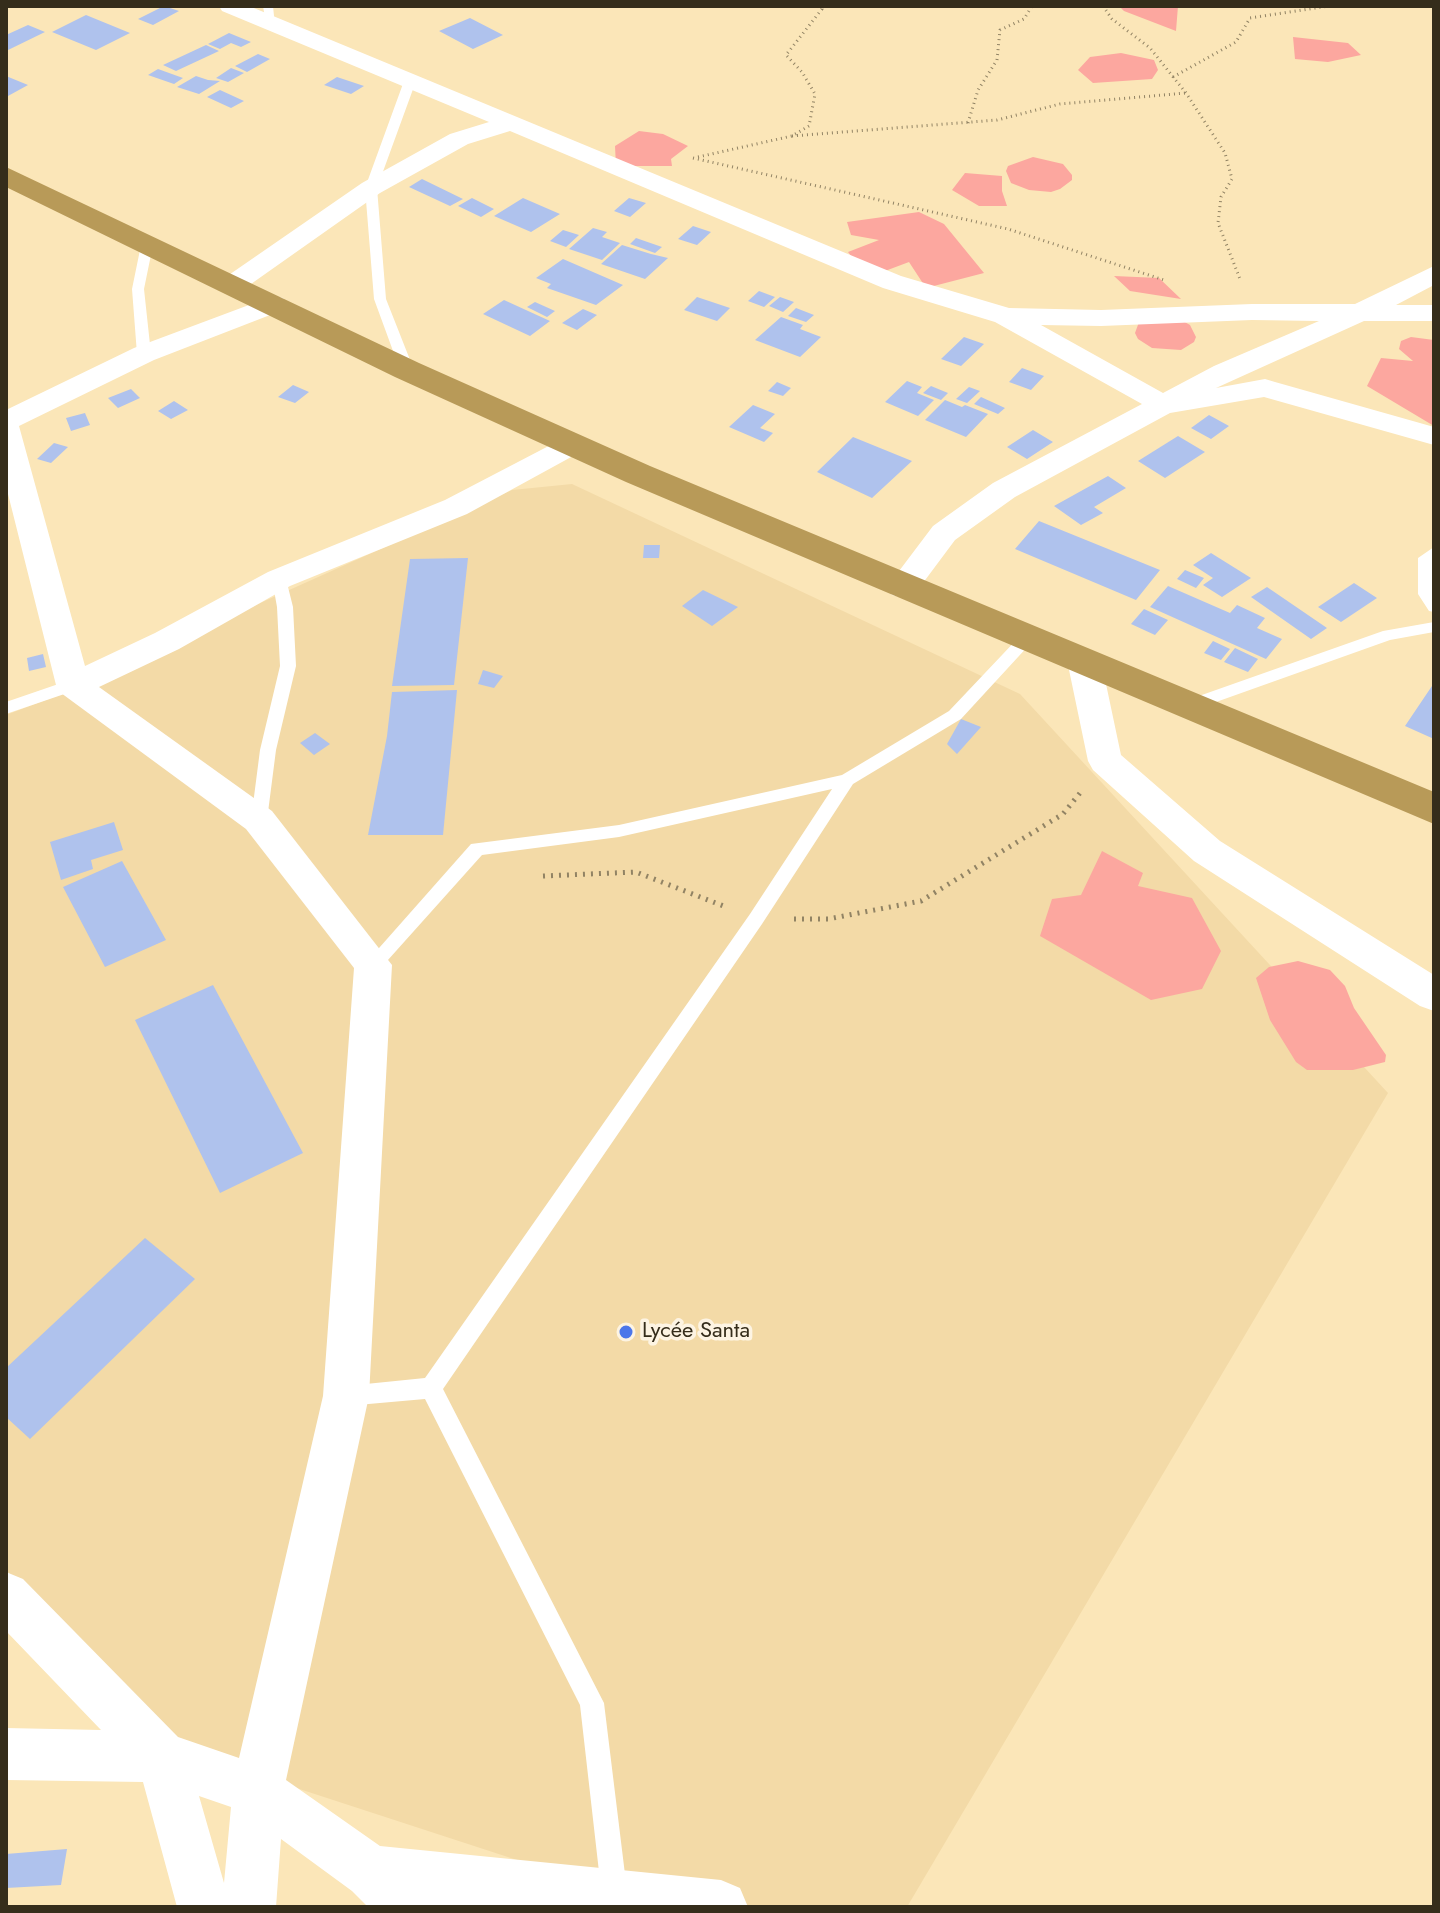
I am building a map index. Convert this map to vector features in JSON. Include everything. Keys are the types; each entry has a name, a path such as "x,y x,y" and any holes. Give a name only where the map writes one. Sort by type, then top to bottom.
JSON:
{"highway":[{"path":"6,176 407,370 1025,640 1434,809"}],"street":[{"path":"230,6 270,15 509,124 652,179 892,282 1005,316 1164,405 1265,388 1434,436"},
{"path":"232,285 371,188 459,139 509,124"},
{"path":"903,587 944,533 1004,490 1267,351 1361,312 1434,274"},
{"path":"6,421 144,354 273,304"},
{"path":"1005,316 1101,318 1252,312 1434,313"},
{"path":"6,429 73,685 259,820 373,965 346,1396 258,1791 249,1907"},
{"path":"73,685 167,641 279,579 456,507 574,444"},
{"path":"1085,665 1105,761 1207,851 1434,995"},
{"path":"6,1596 162,1757 204,1907"},
{"path":"6,1754 162,1757 258,1791 389,1890 721,1907"}],"lane":[{"path":"407,370 380,299 371,188 410,81"},
{"path":"144,354 138,289 147,245"},
{"path":"1434,552 1425,558 1426,594 1434,607"},
{"path":"259,820 268,750 288,666 285,607 279,579"},
{"path":"1186,707 1388,635 1434,627"},
{"path":"373,965 477,849 619,831 847,780 955,715 1025,640"},
{"path":"6,708 73,685"},
{"path":"346,1396 431,1388 756,919 847,780"},
{"path":"431,1388 592,1703 615,1901"}],"path":[{"path":"792,136 809,126 815,94 802,72 786,55 822,9 821,6"},
{"path":"968,123 978,90 997,60 1000,30 1024,19 1032,6"},
{"path":"1103,6 1112,19 1150,48 1186,93 1225,153 1232,179 1221,197 1218,223 1252,312"},
{"path":"1173,77 1236,42 1250,18 1329,6"},
{"path":"1172,283 1008,229 693,158 792,136 997,120 1060,104 1186,93"}],"shaded area":[{"path":"1119,6 1178,6 1176,31 1124,11"},
{"path":"1293,37 1348,43 1361,55 1328,62 1295,59"},
{"path":"1121,53 1154,60 1158,70 1152,79 1093,83 1078,70 1090,57"},
{"path":"639,131 663,134 688,146 671,159 672,166 616,166 615,146"},
{"path":"1033,157 1063,164 1072,175 1072,180 1051,192 1029,190 1011,183 1006,171 1008,166"},
{"path":"965,173 1002,176 1002,191 1007,206 979,206 952,190"},
{"path":"919,212 944,224 984,273 926,288 909,262 885,271 860,268 848,252 879,240 851,235 847,222"},
{"path":"1114,276 1159,278 1181,299 1130,291"},
{"path":"1183,321 1190,325 1196,337 1194,342 1181,350 1152,348 1138,339 1135,333 1139,322"},
{"path":"1411,337 1434,340 1434,426 1367,386 1381,358 1413,361 1399,349 1401,341"},
{"name":"Lycée Santa","path":"572,484 1020,694 1388,1093 907,1907 661,1907 183,1751 6,1570 6,715 114,674 238,613 512,490"},
{"path":"1102,851 1143,873 1138,886 1192,898 1221,951 1202,989 1151,1000 1040,936 1052,899 1081,895"},
{"path":"1298,961 1330,970 1345,986 1354,1008 1386,1055 1385,1062 1353,1070 1307,1070 1296,1062 1270,1020 1256,978 1269,967"}],"building":[{"path":"164,6 179,11 153,25 138,19"},
{"path":"86,15 130,33 96,50 52,32"},
{"path":"470,18 503,35 473,49 439,31"},
{"path":"28,25 45,32 6,51 6,35"},
{"path":"229,33 251,42 241,47 231,43 220,49 208,44"},
{"path":"206,45 219,51 176,71 163,65"},
{"path":"258,54 270,59 247,72 235,66"},
{"path":"231,68 244,73 228,82 216,78"},
{"path":"158,69 183,78 174,84 148,75"},
{"path":"6,76 28,85 8,96"},
{"path":"196,76 220,81 199,94 177,87"},
{"path":"337,77 364,86 351,94 324,85"},
{"path":"220,90 244,101 231,108 207,97"},
{"path":"422,179 463,199 450,206 409,187"},
{"path":"472,198 494,209 481,217 458,206"},
{"path":"523,198 560,214 531,232 494,216"},
{"path":"629,198 646,203 630,217 614,211"},
{"path":"693,226 711,232 697,245 678,239"},
{"path":"593,228 607,232 602,237 620,243 602,260 569,249"},
{"path":"563,230 579,235 566,247 550,241"},
{"path":"636,238 662,247 655,253 630,244"},
{"path":"622,245 668,258 645,279 601,264"},
{"path":"563,259 623,285 596,305 547,288 551,284 536,278"},
{"path":"759,291 775,297 764,307 748,301"},
{"path":"697,297 730,308 717,321 684,310"},
{"path":"780,297 794,302 783,312 769,306"},
{"path":"504,300 550,321 530,336 483,314"},
{"path":"535,302 555,311 547,317 527,307"},
{"path":"796,308 814,315 806,322 788,316"},
{"path":"583,309 597,315 577,330 562,323"},
{"path":"781,317 803,325 800,329 821,337 800,357 755,340"},
{"path":"964,337 984,344 961,366 941,359"},
{"path":"1022,368 1044,376 1031,390 1009,382"},
{"path":"907,381 922,387 917,393 934,400 918,416 885,402"},
{"path":"777,382 791,388 783,396 768,391"},
{"path":"293,385 309,392 295,403 278,397"},
{"path":"931,386 948,393 941,400 923,393"},
{"path":"969,387 980,391 967,403 956,399"},
{"path":"131,389 140,398 118,408 108,398"},
{"path":"981,397 1005,408 998,414 974,404"},
{"path":"945,400 988,414 966,437 925,420"},
{"path":"174,401 188,410 171,419 158,411"},
{"path":"753,405 775,414 760,428 773,433 764,442 729,427"},
{"path":"85,413 90,425 71,431 66,418"},
{"path":"1209,415 1229,426 1211,439 1191,428"},
{"path":"1033,430 1053,442 1027,459 1007,447"},
{"path":"1178,436 1205,452 1165,478 1138,461"},
{"path":"853,437 912,461 872,498 817,472"},
{"path":"54,443 68,447 51,463 37,459"},
{"path":"1108,476 1126,488 1094,507 1103,513 1081,525 1054,506"},
{"path":"1039,521 1160,570 1136,600 1015,549"},
{"path":"644,545 660,545 659,558 643,558"},
{"path":"1211,553 1251,578 1222,597 1203,585 1213,578 1193,565"},
{"path":"468,558 454,685 392,686 410,559"},
{"path":"1185,570 1204,578 1196,588 1177,579"},
{"path":"1354,583 1377,598 1341,622 1318,607"},
{"path":"1168,586 1230,613 1237,605 1265,618 1257,628 1282,639 1266,659 1150,607"},
{"path":"1267,587 1327,628 1311,639 1251,597"},
{"path":"703,590 738,607 712,626 682,606"},
{"path":"1144,609 1168,620 1155,635 1131,624"},
{"path":"1213,641 1230,649 1221,660 1204,653"},
{"path":"1235,648 1258,659 1248,672 1224,662"},
{"path":"43,654 46,667 29,671 27,658"},
{"path":"483,670 503,676 494,688 478,684"},
{"path":"1434,683 1434,739 1405,726"},
{"path":"457,690 443,835 368,835 392,692"},
{"path":"961,719 981,727 957,754 947,744"},
{"path":"315,733 330,744 314,755 300,743"},
{"path":"114,822 123,850 91,860 93,869 61,880 50,842"},
{"path":"122,861 166,940 105,967 63,887"},
{"path":"213,985 303,1153 220,1193 135,1020"},
{"path":"145,1238 195,1279 30,1439 6,1417 6,1368"},
{"path":"67,1849 61,1885 6,1888 6,1854"}],"place":[{"name":"Lycée Santa","path":"626,1332"}]}
